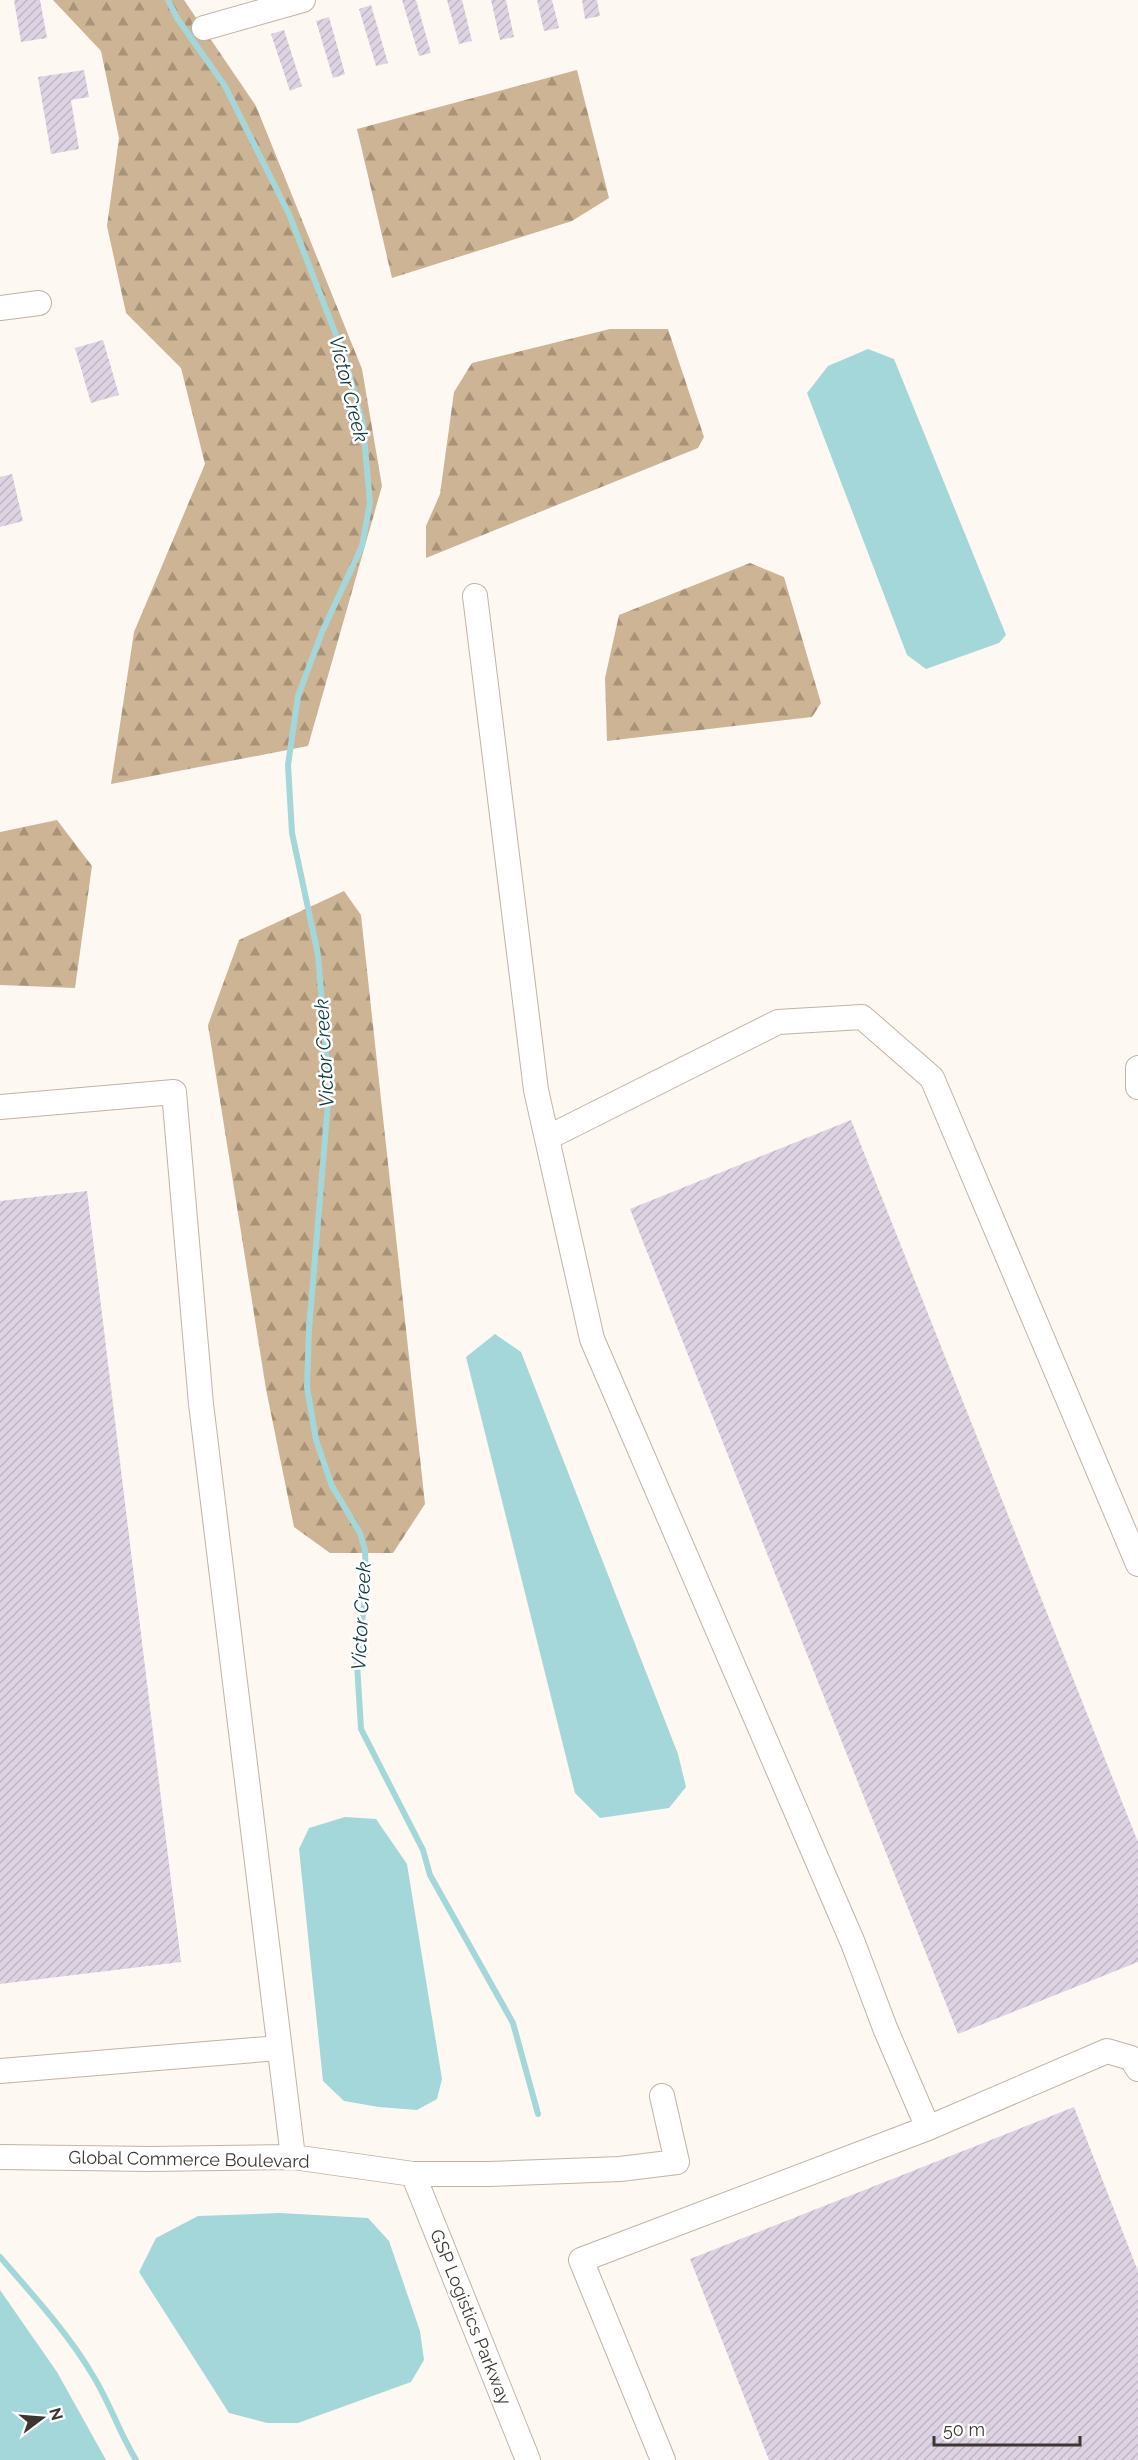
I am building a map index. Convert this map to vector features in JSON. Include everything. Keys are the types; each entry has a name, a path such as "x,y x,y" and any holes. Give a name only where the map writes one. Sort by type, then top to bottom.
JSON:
{"street":[{"path":"204,28 303,0"},
{"path":"0,308 39,303"},
{"path":"475,596 536,1090 592,1340 848,1932 885,2028 928,2128"},
{"path":"547,1138 778,1022 862,1017 932,1078 1138,1564"},
{"path":"1138,1068 1136,1082 1138,1087"},
{"path":"0,1107 174,1092 201,1404 293,2157"},
{"path":"0,2071 279,2048"},
{"path":"663,2460 581,2260 928,2128 1107,2051 1136,2060"},
{"name":"Global Commerce Boulevard","path":"0,2157 151,2159 293,2157 413,2174 596,2170 677,2162 662,2096"},
{"name":"GSP Logistics Parkway","path":"413,2174 528,2460"}],"green space":[{"path":"53,0 184,0 256,106 362,369 382,486 308,746 111,784 134,632 205,464 181,368 126,313 107,226 119,138 101,51"},
{"path":"577,70 609,198 572,221 392,278 357,129"},
{"path":"610,329 668,329 704,437 698,448 426,558 426,526 440,494 454,392 472,363"},
{"path":"750,563 784,577 821,703 812,717 607,741 605,678 619,615"},
{"path":"57,820 92,866 75,988 0,985 0,832"},
{"path":"344,891 361,915 425,1504 393,1553 330,1553 294,1527 266,1389 208,1025 239,940"}],"water":[{"path":"868,349 894,359 1006,635 999,643 926,669 907,655 807,393 828,366"},
{"path":"495,1334 521,1352 678,1754 686,1787 669,1808 600,1818 575,1793 466,1357"},
{"path":"345,1817 376,1819 407,1864 442,2079 437,2099 417,2110 344,2101 323,2081 299,1849 309,1828"},
{"path":"280,2213 368,2218 389,2241 420,2331 424,2360 411,2382 298,2423 267,2423 229,2413 139,2272 156,2238 198,2216"},
{"path":"0,2290 57,2372 106,2460 0,2460"}],"building":[{"path":"14,0 40,0 47,38 21,42"},
{"path":"402,0 416,0 431,53 419,56"},
{"path":"447,0 462,0 472,41 459,44"},
{"path":"491,0 506,0 514,37 500,40"},
{"path":"537,0 552,0 559,28 544,31"},
{"path":"582,0 597,0 600,16 585,19"},
{"path":"371,5 388,63 376,66 359,9"},
{"path":"329,17 345,74 333,78 316,21"},
{"path":"284,30 302,86 290,91 271,34"},
{"path":"84,70 89,97 71,100 79,149 51,154 38,77"},
{"path":"103,340 119,395 91,403 75,348"},
{"path":"12,474 23,521 0,527 0,477"},
{"path":"851,1120 1138,1842 1138,1962 958,2034 630,1209"},
{"path":"87,1191 181,1962 0,1984 0,1201"},
{"path":"1074,2107 1138,2271 1138,2460 769,2460 690,2259"}],"waterway":[{"name":"Victor Creek","path":"168,0 177,18 225,86 289,214 345,358 363,425 370,503 362,546 322,632 298,696 288,765 292,833 318,955 329,1091 309,1329 307,1387 316,1440 332,1486 360,1533 365,1550 366,1589 357,1664 361,1729 423,1850 430,1875 513,2023 538,2114"},
{"path":"0,2257 49,2314 83,2359 136,2460"}]}
